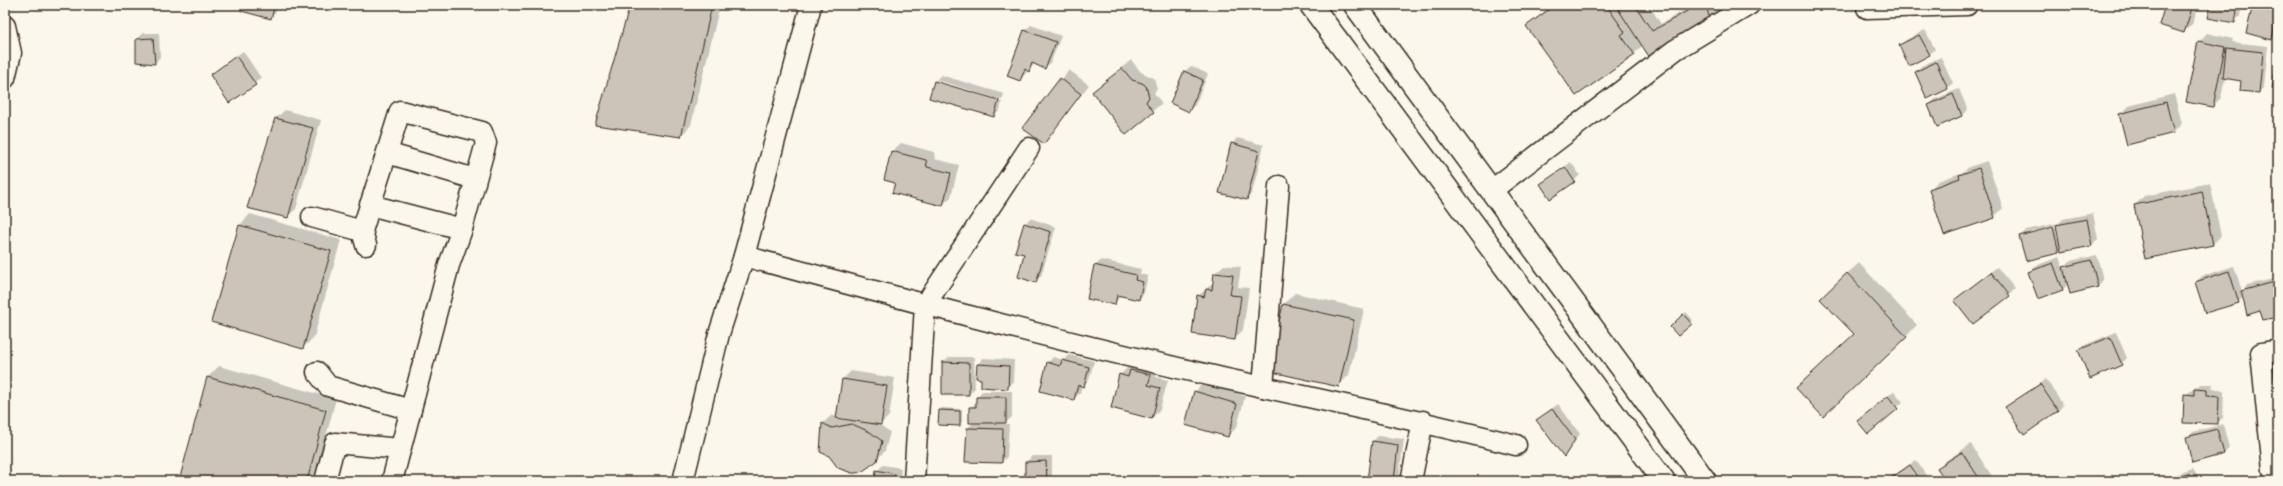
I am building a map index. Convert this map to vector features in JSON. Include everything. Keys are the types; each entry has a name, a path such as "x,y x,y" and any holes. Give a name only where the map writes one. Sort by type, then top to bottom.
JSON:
{"main road":[{"path":"1311,5 1664,481"},
{"path":"1355,5 1705,481"}],"street":[{"path":"682,481 718,334 744,256 811,5"},
{"path":"1492,190 1675,50 1749,5"},
{"path":"1867,5 1867,8 1967,5"},
{"path":"5,26 11,53 5,78"},
{"path":"312,217 364,238 370,205 400,111 482,132 486,143 462,230 449,265 392,481"},
{"path":"914,481 926,304 1029,148"},
{"path":"386,153 476,179"},
{"path":"1263,387 1279,186"},
{"path":"370,205 462,230"},
{"path":"744,256 926,304 1263,387 1423,421 1516,445"},
{"path":"2277,481 2273,470 2261,353 2278,350"},
{"path":"317,372 328,386 411,410"},
{"path":"1411,481 1423,421"},
{"path":"325,481 335,443 400,449"}],"building":[{"path":"243,5 275,5 271,19 241,11"},
{"path":"630,5 712,6 681,137 595,125"},
{"path":"1555,5 1606,5 1625,32 1621,35 1635,55 1576,96 1526,26"},
{"path":"1625,5 1635,5 1652,31 1689,10 1687,5 1706,5 1710,21 1650,58 1618,9"},
{"path":"2165,5 2193,5 2184,33 2159,25"},
{"path":"2211,5 2238,5 2235,23 2208,18"},
{"path":"2253,5 2278,5 2272,40 2246,33"},
{"path":"1024,30 1056,42 1045,69 1032,63 1029,72 1025,69 1020,81 1007,76"},
{"path":"1919,35 1930,55 1909,66 1899,45"},
{"path":"153,38 155,64 136,62 136,39"},
{"path":"2198,41 2225,47 2213,107 2186,102"},
{"path":"2226,48 2263,52 2259,93 2240,91 2241,81 2223,78"},
{"path":"2278,55 2278,89 2272,88"},
{"path":"236,56 256,85 229,103 210,75"},
{"path":"1936,62 1948,89 1927,99 1915,72"},
{"path":"1122,68 1132,80 1146,86 1149,97 1146,102 1154,112 1126,135 1092,92"},
{"path":"1184,71 1203,80 1189,112 1170,103"},
{"path":"1060,78 1081,94 1044,144 1022,128"},
{"path":"934,81 999,100 994,117 929,98"},
{"path":"1953,94 1962,116 1937,127 1928,105"},
{"path":"2166,102 2174,133 2127,145 2119,114"},
{"path":"275,118 313,128 288,218 247,208"},
{"path":"1231,143 1259,151 1247,200 1219,193"},
{"path":"891,151 926,160 927,167 951,173 943,206 892,193 895,183 884,180"},
{"path":"1565,167 1575,182 1550,199 1540,184"},
{"path":"1979,168 1995,218 1944,235 1929,189 1960,178 1959,175"},
{"path":"2202,191 2213,245 2145,259 2134,205"},
{"path":"2087,219 2092,246 2061,252 2056,225"},
{"path":"1024,223 1051,232 1036,283 1018,277 1024,254 1015,252"},
{"path":"239,225 331,251 303,349 211,322"},
{"path":"2053,227 2059,253 2026,261 2019,236"},
{"path":"2091,260 2098,287 2070,294 2063,267"},
{"path":"2053,263 2063,290 2038,299 2028,272"},
{"path":"1094,265 1136,275 1135,280 1143,282 1139,300 1117,295 1115,305 1087,299"},
{"path":"2229,271 2239,303 2205,313 2195,282"},
{"path":"1991,272 2010,296 1973,324 1954,300"},
{"path":"1214,273 1233,275 1230,295 1241,296 1235,340 1192,334 1197,295 1204,297 1206,289 1212,290"},
{"path":"1847,273 1907,337 1823,417 1796,388 1854,334 1820,299"},
{"path":"2278,281 2278,317 2263,320 2260,311 2247,315 2241,291"},
{"path":"1283,304 1354,320 1339,387 1268,371"},
{"path":"1683,314 1692,324 1678,336 1670,327"},
{"path":"2110,337 2122,365 2090,379 2078,350"},
{"path":"1062,360 1089,367 1084,387 1078,385 1074,400 1040,391 1047,362 1060,366"},
{"path":"942,362 969,363 969,395 942,395"},
{"path":"977,364 1009,366 1008,389 981,387 981,379 976,378"},
{"path":"1130,370 1151,375 1148,385 1160,388 1152,419 1111,408 1119,374 1128,377"},
{"path":"207,377 326,410 307,481 179,481"},
{"path":"842,379 887,386 881,425 836,418"},
{"path":"2040,384 2058,411 2024,435 2005,407"},
{"path":"2194,389 2207,390 2207,395 2219,396 2218,424 2183,423 2184,394 2194,395"},
{"path":"1194,391 1237,404 1228,437 1185,425"},
{"path":"1888,396 1898,409 1868,434 1857,421"},
{"path":"976,397 1006,397 1006,423 969,423 969,407 976,407"},
{"path":"1552,409 1575,440 1564,457 1536,420"},
{"path":"939,410 960,411 960,426 938,425"},
{"path":"822,423 832,428 852,424 870,432 882,441 877,461 863,471 856,473 838,468 829,456 820,452"},
{"path":"967,428 1003,429 1002,463 965,462"},
{"path":"2217,429 2224,454 2192,463 2186,437"},
{"path":"1372,441 1398,445 1394,481 1367,481"},
{"path":"1962,452 1981,481 1946,481 1937,468"},
{"path":"1046,461 1047,481 1025,481 1025,462"},
{"path":"1910,465 1921,481 1887,481"},
{"path":"876,470 895,474 895,481 875,481"},
{"path":"2188,474 2193,481 2166,481"}]}
